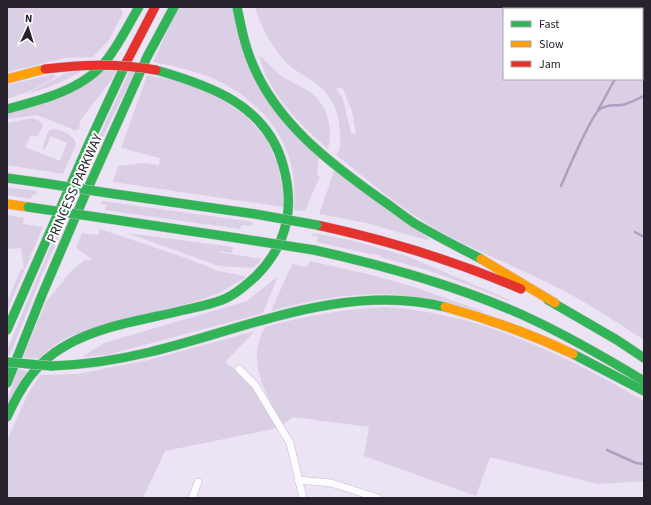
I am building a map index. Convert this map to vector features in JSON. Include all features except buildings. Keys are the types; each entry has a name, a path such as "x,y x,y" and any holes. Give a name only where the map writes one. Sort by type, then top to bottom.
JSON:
{"highway":[{"path":"7,110 45,98 76,85 83,80 103,64 139,7"},
{"name":"PRINCESS PARKWAY","path":"7,330 107,103 136,41 155,7"},
{"name":"PRINCESS PARKWAY","path":"7,383 42,295 84,197 147,57 174,7"},
{"path":"237,7 239,22 247,50 258,78 266,91 290,124 346,175 416,224 495,266 644,358"},
{"path":"7,79 45,70 77,65 105,64 138,66 156,70 201,83 212,88 234,100 253,114 272,137 283,162 287,182 289,209 287,226 282,241 269,261 257,275 226,298 198,307 114,327 86,336 65,345 33,371 21,388 7,418"},
{"path":"7,178 317,224 369,236 424,252 555,303"},
{"path":"7,204 314,250 390,268 432,280 469,293 564,336 591,350 644,382"},
{"path":"7,362 51,366 84,365 122,359 286,314 324,306 369,300 400,301 443,307 484,318 536,338 612,373 644,391"}],"street":[{"path":"239,369 255,385 290,443 303,498"},
{"path":"298,480 331,484 378,498"},
{"path":"192,498 198,482"}],"shaded area":[{"path":"7,7 120,7 123,13 109,40 93,57 65,58 7,72"},
{"path":"179,7 234,7 245,52 319,157 317,175 320,176 305,211 294,210 294,188 291,167 285,148 276,130 264,114 249,100 232,88 212,78 190,70 153,62"},
{"path":"258,7 644,7 644,340 564,291 436,229 397,203 336,155 340,146 340,128 335,108 329,96 319,86 291,67 283,59 266,35 255,8","holes":["342,87 352,111 356,134 351,133 343,99 336,89"]},
{"path":"259,55 284,78 311,93 322,105 326,112 330,126 328,149 306,129 286,107 270,83"},
{"path":"81,71 55,85 27,94 66,73"},
{"path":"99,71 116,71 109,83 82,118 79,129 74,130 37,115 7,119 7,113"},
{"path":"129,72 135,72 105,132 87,176 83,175 107,119"},
{"path":"54,74 56,77 33,90 7,99 7,85"},
{"path":"147,75 181,82 215,95 246,116 267,139 278,166 283,192 283,207 113,182 118,166 144,163 159,165 160,158 121,148"},
{"path":"32,118 38,120 43,125 38,137 31,135 25,147 60,161 67,143 51,136 45,149 42,148 49,130 52,129 65,132 75,141 76,144 63,174 7,165 7,123"},
{"path":"334,169 395,216 430,239 427,240 366,223 319,214"},
{"path":"7,187 37,191 36,195 32,195 31,199 7,195"},
{"path":"103,201 253,222 252,226 242,225 240,229 105,210 107,205 101,204"},
{"path":"7,215 24,218 23,224 43,227 7,311 7,302 21,269 24,269 21,248 7,249"},
{"path":"58,229 62,230 43,272 10,355 7,355 7,350"},
{"path":"100,229 186,258 218,271 245,276 245,278 219,293 200,300 73,335 55,345 39,359 23,357 46,302 72,270 85,260 93,260 76,248 82,233 98,235"},
{"path":"127,233 233,247 232,253 218,252 262,259 251,268 219,266"},
{"path":"313,233 354,241 407,256 510,300 509,301 424,269 379,257 380,255 374,255 317,242 318,237 312,236"},
{"path":"310,261 376,276 414,287 482,311 481,312 431,299 410,296 370,294 311,301 271,311 292,264 307,267"},
{"path":"278,276 263,313 107,355 82,357 104,343 247,301"},
{"path":"385,307 453,317 487,327 552,352 644,401 644,481 598,484 490,457 476,496 364,456 369,427 293,417 283,424 267,395 259,374 257,352 259,339 265,327 354,309"},
{"path":"255,331 225,362 251,382 278,428 165,451 143,498 7,498 7,440 28,394 40,375 77,374 149,360"},
{"path":"18,369 27,371 7,407 7,400"}],"waterway":[{"path":"598,110 614,80"},
{"path":"561,186 585,132 596,113 603,107 627,104 644,96"},
{"path":"635,232 644,237"},
{"path":"607,450 636,463 644,464"}],"traffic: fast":[{"path":"7,109 60,93 73,87 96,72 115,49 139,7"},
{"path":"7,383 42,295 84,197 147,57 174,7"},
{"path":"237,7 253,65 263,86 290,123 342,171 414,223 481,259"},
{"path":"7,330 89,143 127,61"},
{"path":"7,417 23,386 37,368 55,352 79,339 108,328 207,305 227,298 240,290 256,276 267,264 282,238 288,210 287,181 275,144 264,127 250,113 215,91 156,70"},
{"path":"7,178 43,183"},
{"path":"43,183 108,193"},
{"path":"108,193 255,214"},
{"path":"28,207 103,218"},
{"path":"255,214 317,225"},
{"path":"103,218 237,238"},
{"path":"237,238 314,250"},
{"path":"314,250 396,270 449,286 501,306 542,324 644,381"},
{"path":"51,366 113,360 138,355 259,321 333,304 370,300 408,301 445,307"},
{"path":"548,300 617,340 644,358"},
{"path":"573,354 644,391"},
{"path":"7,362 51,366"}],"traffic: slow":[{"path":"7,79 45,69"},
{"path":"7,204 28,207"},
{"path":"481,259 555,303"},
{"path":"445,307 510,328 573,354"}],"traffic: jam":[{"path":"127,61 155,7"},
{"path":"45,69 73,66 115,65 156,70"},
{"path":"317,225 395,244 446,260 521,289"}]}
